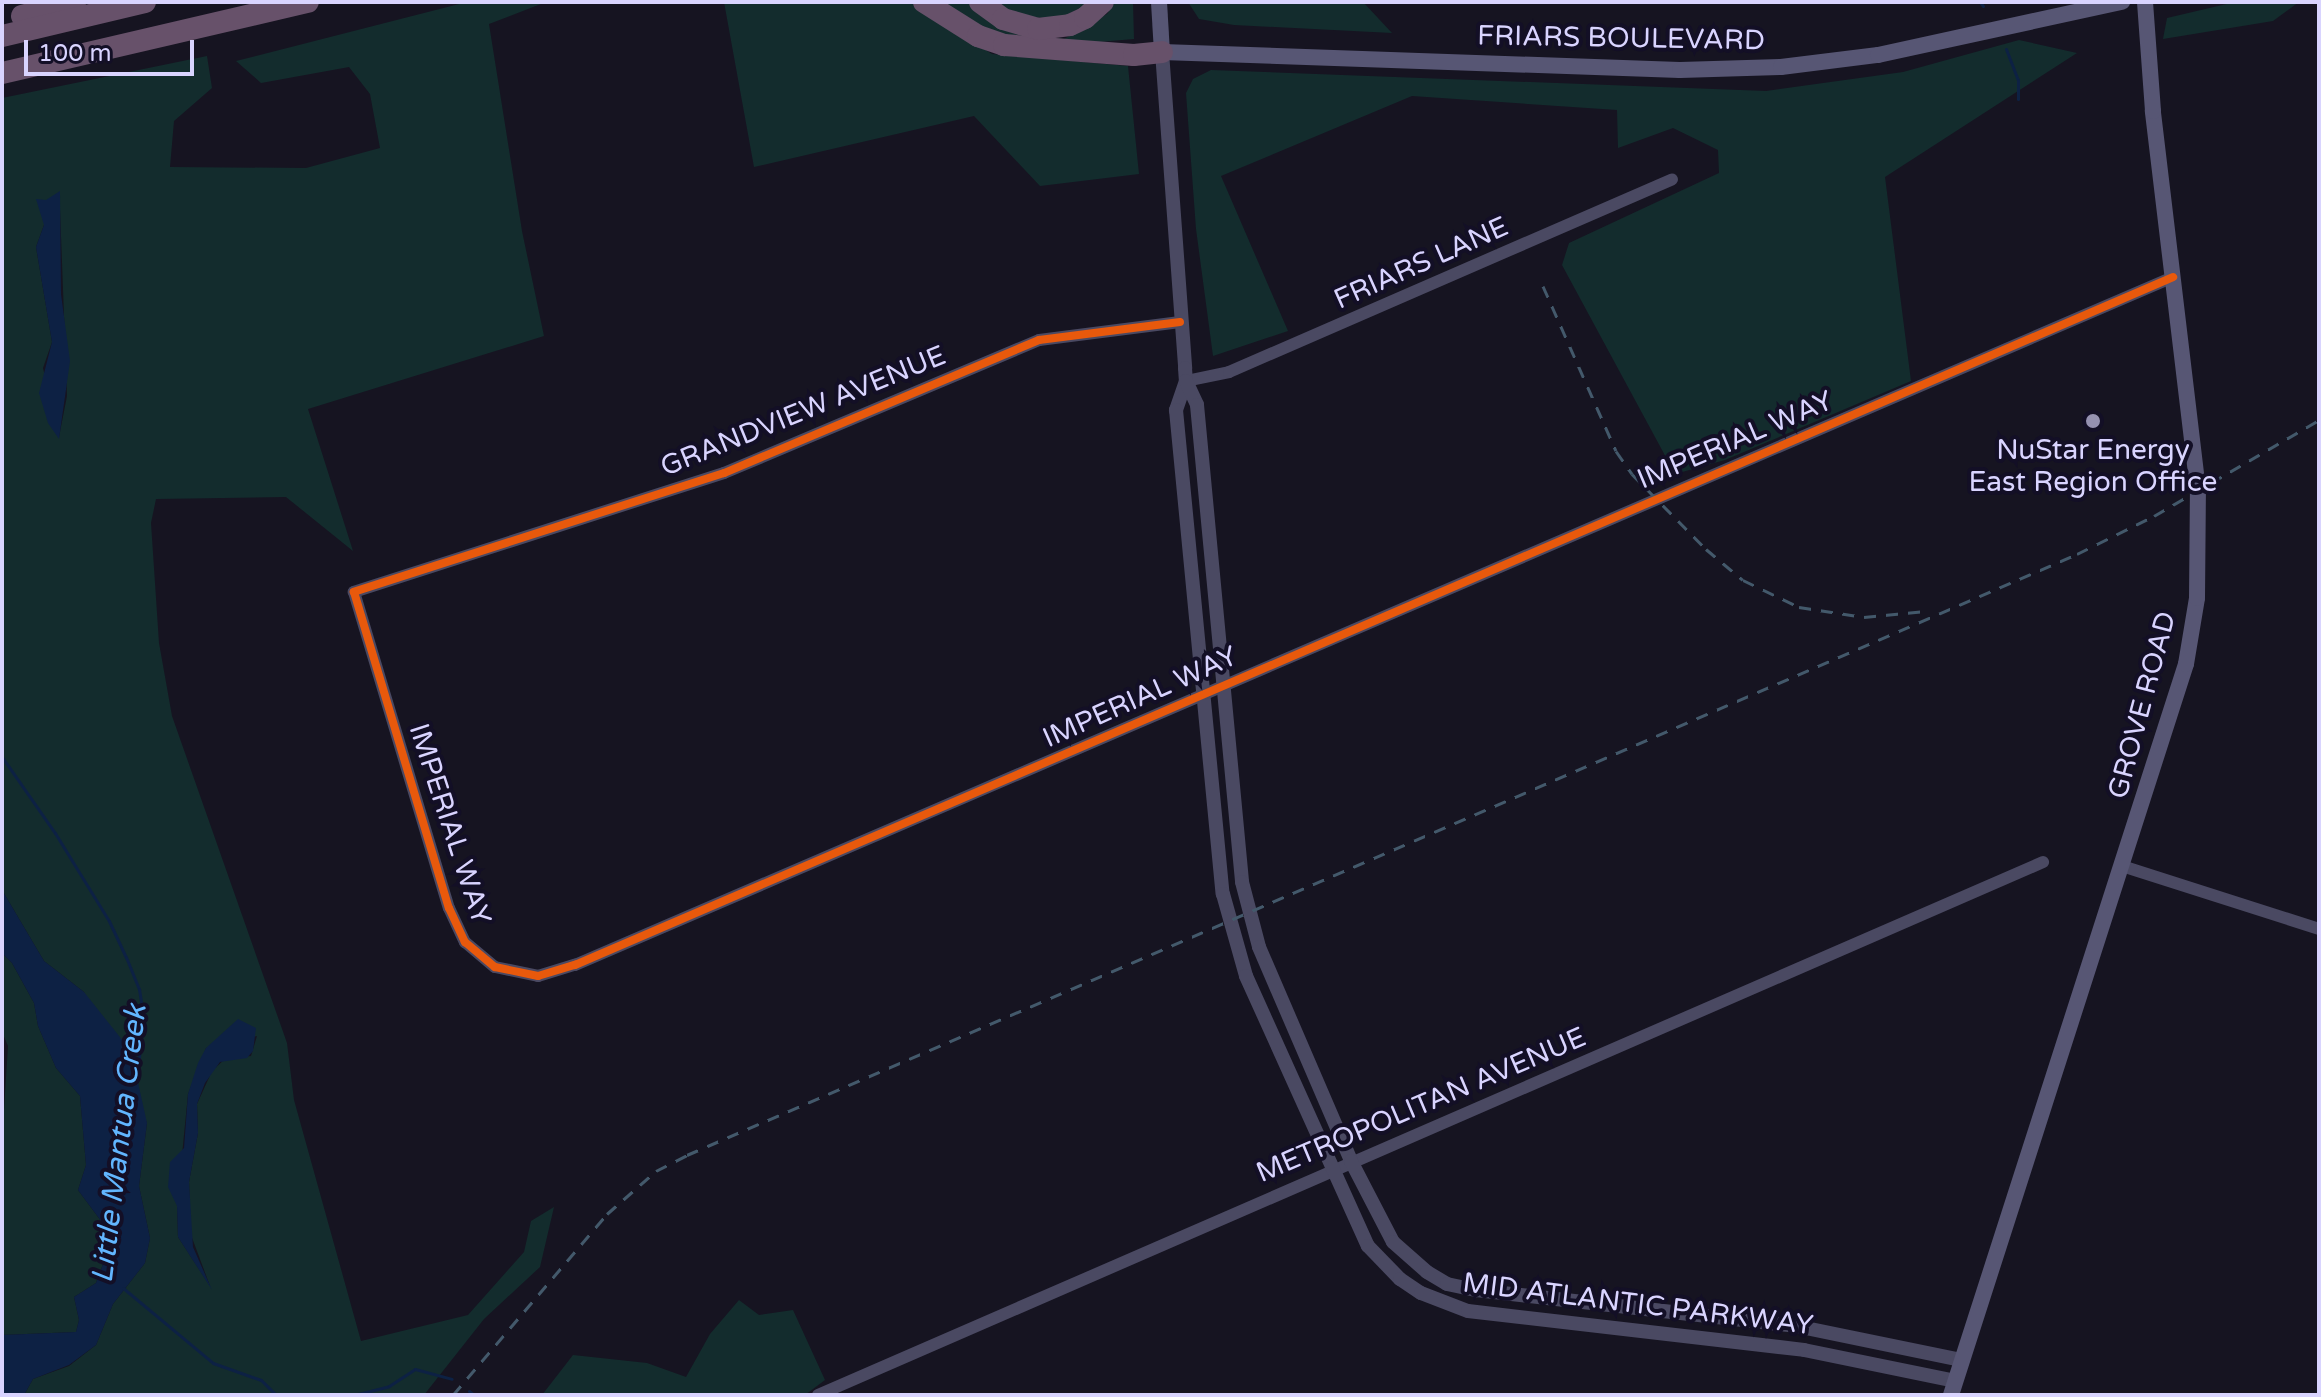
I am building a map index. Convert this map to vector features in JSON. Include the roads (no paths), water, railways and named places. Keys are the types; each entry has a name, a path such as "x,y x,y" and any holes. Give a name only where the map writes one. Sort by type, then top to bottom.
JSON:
{"highway":[{"path":"2,21 75,2"},
{"path":"2,36 145,2"},
{"path":"2,73 316,2"},
{"path":"924,2 978,36 1004,45 1134,55 1162,52"},
{"path":"980,2 1003,19 1038,29 1070,25 1085,18 1103,2"}],"main road":[{"name":"MID ATLANTIC PARKWAY","path":"1159,2 1162,52"},
{"name":"FRIARS BOULEVARD","path":"1162,52 1729,70 1878,55 2122,2"},
{"name":"GROVE ROAD","path":"1953,1388 2186,664 2197,598 2198,490 2145,2"}],"street":[{"name":"MID ATLANTIC PARKWAY","path":"1162,52 1180,322 1186,381 1197,405 1226,683 1234,819 1249,911 1259,947 1351,1161 1393,1242 1427,1272 1447,1284 1502,1294 1783,1324 1961,1360"},
{"name":"FRIARS LANE","path":"1186,381 1229,372 1672,179"},
{"name":"IMPERIAL WAY","path":"354,592 449,908 465,942 495,967 538,976 575,965 2173,277"},
{"name":"GRANDVIEW AVENUE","path":"354,592 724,473 1039,340 1180,322"},
{"name":"MID ATLANTIC PARKWAY","path":"1186,381 1176,410 1220,873 1246,976 1368,1246 1400,1279 1439,1303 1497,1316 1804,1350 1953,1388"},
{"name":"METROPOLITAN AVENUE","path":"818,1395 2043,862"},
{"path":"2122,866 2319,929"}],"water":[{"path":"60,191 61,294 70,361 59,439 48,423 39,393 52,342 36,247 44,225 36,199 46,200"},
{"path":"2,890 44,961 84,992 131,1051 147,1123 139,1186 150,1238 145,1263 113,1304 96,1345 69,1365 33,1379 24,1395 2,1395 2,1335 76,1332 79,1320 74,1297 96,1283 106,1256 104,1225 78,1190 86,1165 80,1096 56,1068 38,1026 34,1003 12,963 2,953"},
{"path":"238,1019 256,1028 253,1051 247,1058 220,1062 205,1083 197,1104 198,1133 189,1182 193,1247 212,1290 178,1237 177,1206 168,1187 170,1162 184,1148 188,1094 198,1063 206,1048"}],"waterway":[{"path":"1980,2 1983,6"},
{"path":"2006,49 2018,80 2018,99"},
{"name":"Little Mantua Creek","path":"2,757 55,833 109,921 126,957 139,989 143,1015 137,1078"},
{"path":"123,1288 213,1363 261,1380 276,1395"},
{"path":"354,1395 389,1386 415,1369 452,1379"},
{"path":"469,1391 474,1395"}],"railway":[{"path":"1543,286 1616,451 1632,474 1706,549 1743,580 1799,607 1864,617 1926,611"},
{"path":"453,1395 607,1214 656,1171 2077,554 2154,516 2319,420"}],"place":[{"name":"NuStar Energy East Region Office","path":"2093,421"}]}
